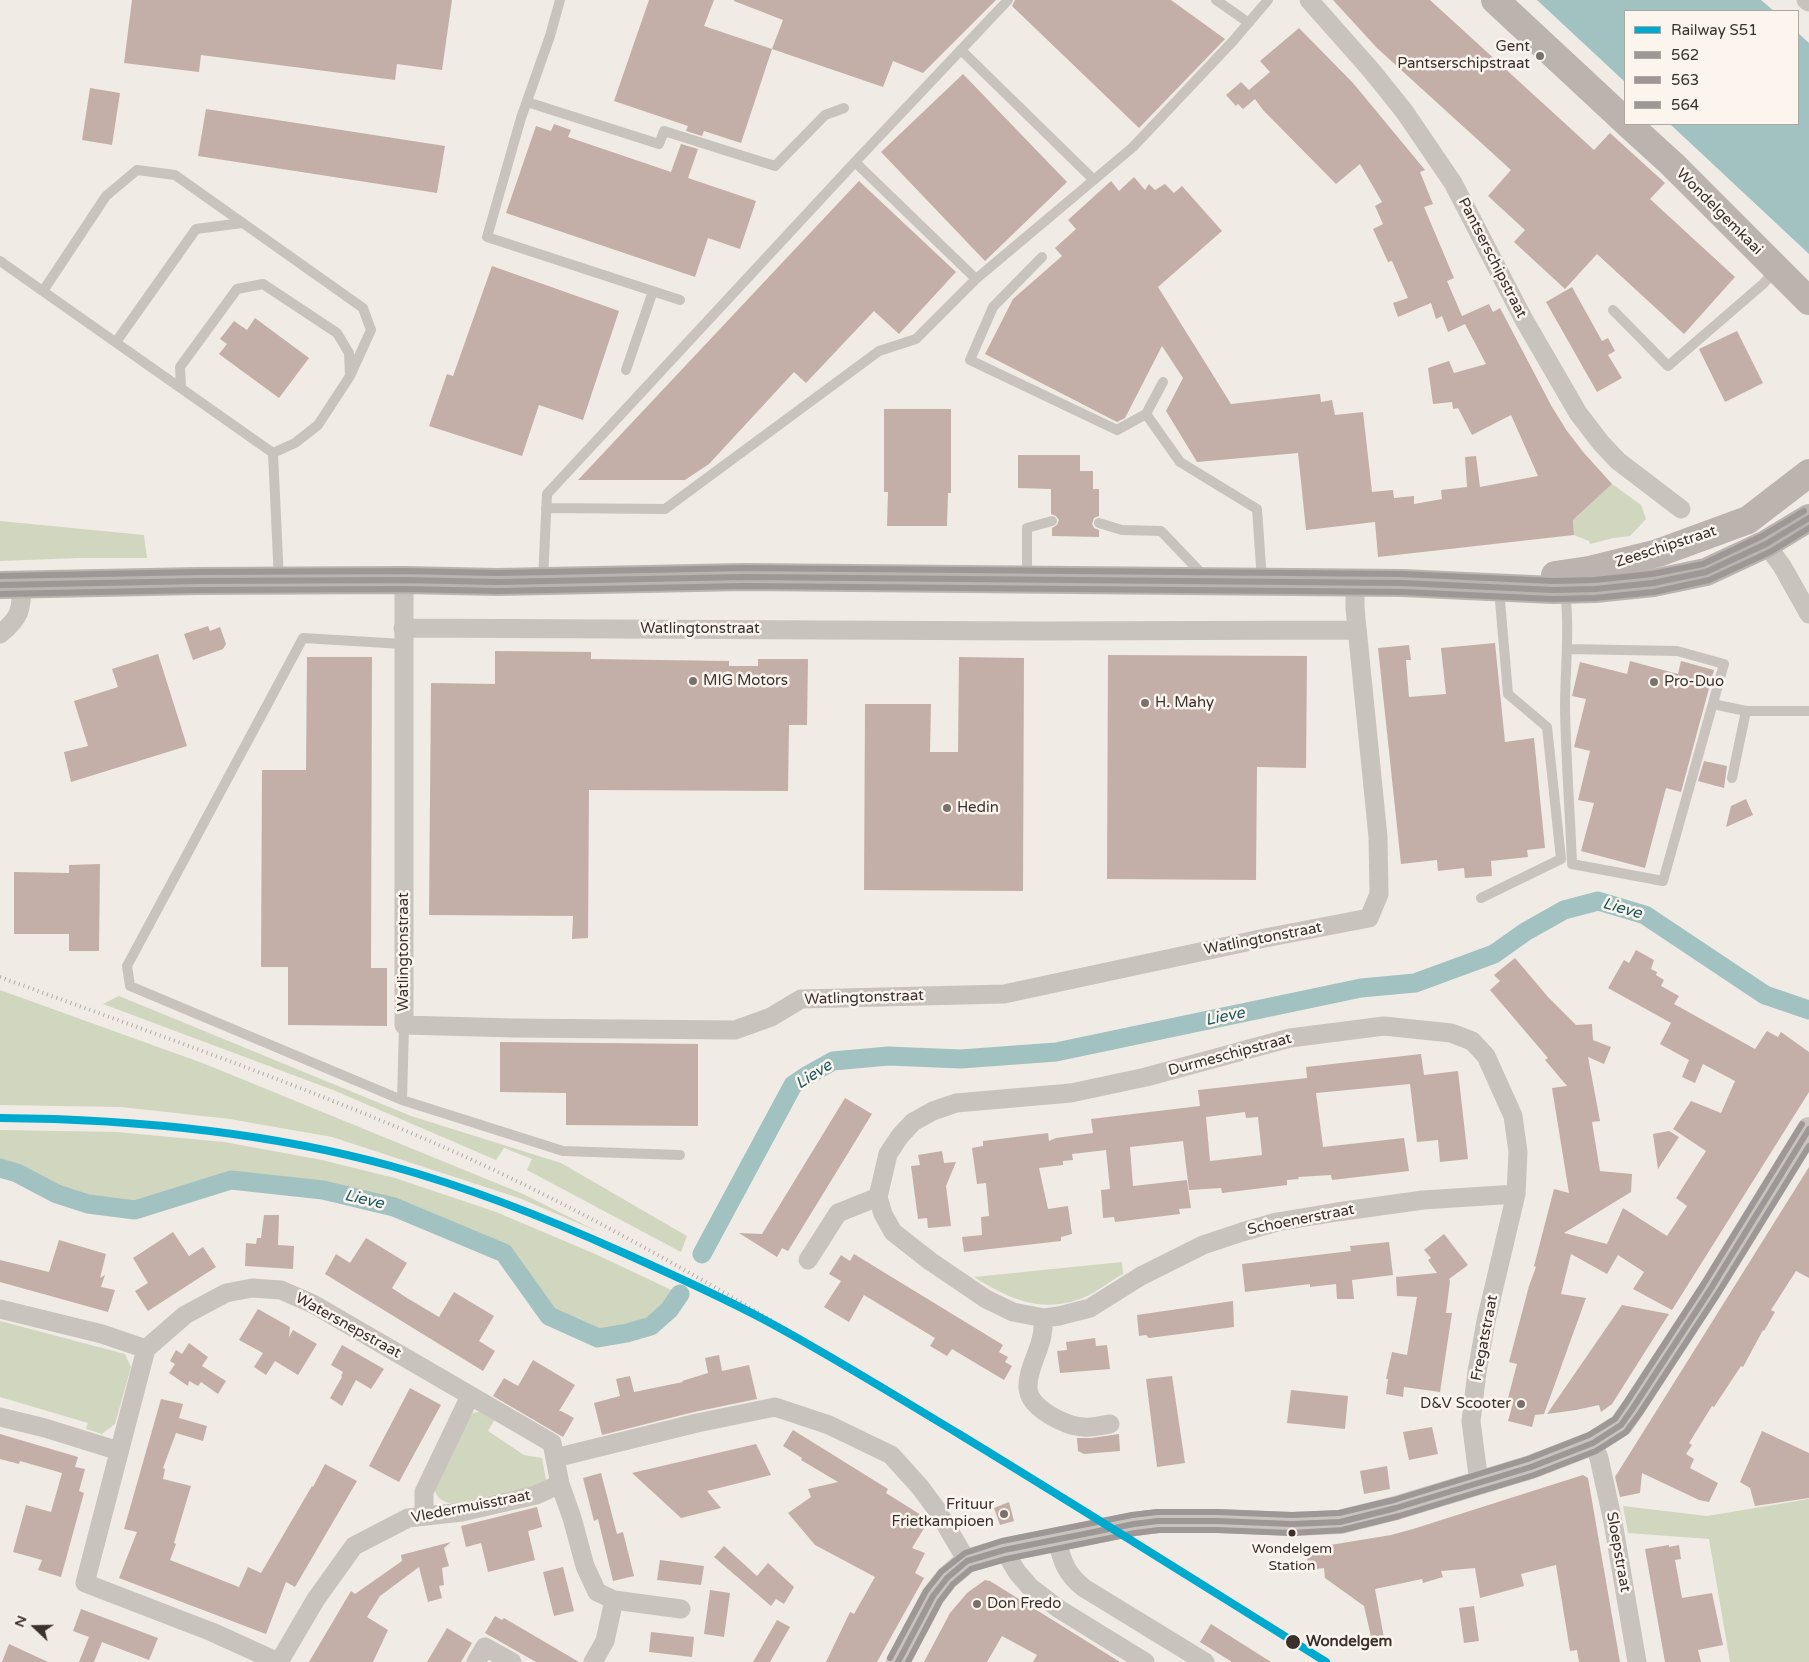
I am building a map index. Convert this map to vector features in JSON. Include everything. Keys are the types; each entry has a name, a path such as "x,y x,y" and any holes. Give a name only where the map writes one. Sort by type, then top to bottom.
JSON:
{"main road":[{"path":"1495,0 1624,120"},
{"name":"Wondelgemkaai","path":"1629,125 1672,164 1809,301"},
{"name":"Zeeschipstraat","path":"1488,587 1590,570 1658,553 1748,520 1809,473"},
{"name":"Zeeschipstraat","path":"11,585 737,578 1402,583 1565,590 1595,589 1653,583 1706,572 1766,544 1809,518"}],"street":[{"name":"Pantserschipstraat","path":"1309,0 1371,70 1404,111 1453,183 1523,318 1578,413 1601,443 1618,461 1681,508"},
{"path":"1766,544 1782,566 1809,614"},
{"name":"Watlingtonstraat","path":"404,580 404,1025 735,1030 771,1017 800,999 1004,994 1265,938 1369,918 1379,894 1378,837 1357,630 1355,583"},
{"name":"Zeeschipstraat","path":"0,634 15,622 21,603 11,585"},
{"name":"Watlingtonstraat","path":"403,636 1357,630"},
{"name":"Durmeschipstraat","path":"878,1197 888,1154 900,1136 912,1122 941,1108 956,1103 1071,1094 1146,1077 1290,1038 1384,1026 1451,1033 1472,1041 1486,1056 1513,1116 1518,1152 1516,1194"},
{"path":"898,1662 933,1596 947,1578 967,1561 1004,1550 1158,1521 1217,1520 1292,1524 1340,1522 1396,1508 1479,1483 1530,1467 1593,1443 1621,1425 1633,1408 1710,1290 1809,1129"},
{"name":"Schoenerstraat","path":"878,1197 883,1214 893,1232 923,1256 986,1300 1013,1312 1044,1318 1090,1308 1141,1276 1203,1245 1268,1225 1337,1212 1423,1200 1516,1194"},
{"name":"Fregatstraat","path":"1479,1483 1471,1421 1477,1372 1486,1321 1516,1194"},
{"path":"808,1260 838,1213 878,1197"},
{"name":"Watersnepstraat","path":"146,1349 185,1316 226,1293 252,1288 282,1290 313,1304 552,1443 560,1484"},
{"path":"0,1308 102,1334 146,1349 85,1583 212,1632 279,1662"},
{"path":"1044,1318 1041,1339 1028,1380 1028,1394 1035,1404 1064,1424 1084,1427 1110,1424"},
{"path":"424,1516 424,1492 470,1396"},
{"path":"555,1458 697,1423 775,1407 829,1425 891,1455 920,1486 938,1510 967,1561"},
{"path":"0,1417 45,1428 119,1451"},
{"name":"Sloepstraat","path":"1593,1443 1599,1458 1613,1522 1637,1662"},
{"path":"560,1484 589,1574 597,1592 614,1600 681,1610"},
{"name":"Vledermuisstraat","path":"279,1662 316,1599 354,1546 408,1518 462,1512 536,1495 560,1484"},
{"path":"1057,1540 1062,1561 1072,1579 1205,1662"},
{"path":"1004,1550 1017,1572 1030,1587 1059,1609 1146,1662"},
{"path":"593,1662 605,1641 614,1600"},
{"path":"476,1662 485,1647 512,1662"}],"lane":[{"path":"560,0 487,236 680,300"},
{"path":"543,581 547,494 1008,0"},
{"path":"1216,0 1249,23"},
{"path":"546,508 665,509 879,351 916,339 976,279 1133,147 1249,23 1268,0"},
{"path":"961,50 1094,180"},
{"path":"527,102 659,144 664,131 775,166 825,115 844,108"},
{"path":"855,162 976,279"},
{"path":"43,291 106,196 137,170 175,175 363,308 371,330 350,376 318,425 295,444 273,453"},
{"path":"116,342 196,229 242,223"},
{"path":"1042,257 993,307 970,360 1117,430 1146,414 1163,382"},
{"path":"0,261 273,453"},
{"path":"1613,310 1668,366 1763,284 1777,269"},
{"path":"181,387 180,367 237,289 263,284 337,333 348,352 350,376"},
{"path":"626,370 654,291"},
{"path":"1146,414 1180,462 1257,509 1262,582"},
{"path":"273,453 279,581"},
{"path":"1027,580 1027,528 1052,521"},
{"path":"1099,523 1122,530 1161,531 1210,582"},
{"path":"1481,898 1562,859 1548,727 1508,694 1488,587"},
{"path":"1565,590 1568,611 1565,709 1572,864 1663,881 1724,664 1677,650 1567,650"},
{"path":"403,636 303,638 127,966 130,986 402,1100 563,1151 680,1154"},
{"path":"1713,704 1746,711 1809,711"},
{"path":"1732,778 1746,711"},
{"path":"402,1100 404,1025"}],"green space":[{"path":"1612,484 1641,505 1646,519 1630,536 1590,544 1589,541 1574,535 1573,520"},
{"path":"0,521 144,535 147,558 0,561"},
{"path":"0,990 205,1064 523,1194 597,1231 519,1198 332,1137 230,1119 121,1107 0,1105"},
{"path":"119,996 411,1116 561,1163 687,1236 681,1252 527,1170 532,1159 504,1148 496,1160 333,1090 103,1004"},
{"path":"0,1130 117,1132 224,1142 322,1160 395,1178 496,1212 593,1253 680,1294 669,1310 651,1326 627,1333 598,1338 549,1316 504,1253 394,1207 323,1190 231,1180 135,1210 88,1204 57,1194 17,1173 0,1168"},
{"path":"1122,1262 1123,1274 1098,1290 1083,1298 1054,1305 1026,1302 1013,1298 974,1277"},
{"path":"0,1321 125,1354 131,1367 115,1424 102,1434 86,1429 88,1423 0,1397"},
{"path":"482,1411 495,1419 488,1431 524,1455 542,1458 546,1480 543,1484 453,1504 445,1502 437,1496 433,1484 468,1417 473,1413"},
{"path":"1809,1499 1809,1662 1730,1662 1709,1539 1628,1533 1623,1506 1707,1516"}],"water":[{"path":"1537,0 1761,0 1773,10 1624,10 1624,81"},
{"path":"1799,34 1809,43 1809,254 1671,125 1799,125"}],"building":[{"path":"132,0 452,0 442,70 397,64 395,80 201,55 199,72 124,63"},
{"path":"649,0 714,0 704,26 772,49 741,143 704,131 702,136 686,131 688,126 614,101"},
{"path":"734,0 996,0 923,73 893,61 883,87 772,49 783,20"},
{"path":"1015,0 1171,0 1225,39 1139,128 1012,6"},
{"path":"1333,0 1430,0 1594,150 1610,133 1665,183 1650,199 1735,277 1684,334 1597,254 1565,289 1514,242 1525,230 1488,196 1511,170 1377,48"},
{"path":"1299,28 1353,83 1425,170 1420,172 1433,204 1424,207 1454,278 1447,281 1462,316 1489,304 1493,312 1500,308 1552,407 1567,431 1612,484 1573,520 1574,535 1378,557 1375,522 1306,530 1298,453 1197,462 1166,411 1183,378 1162,346 1125,418 1117,422 985,354 1013,299 1062,256 1055,248 1076,229 1068,220 1111,181 1119,191 1134,177 1145,190 1149,184 1155,190 1165,184 1174,193 1182,186 1222,231 1158,287 1231,404 1320,394 1321,402 1332,400 1335,415 1363,412 1372,492 1393,490 1394,498 1414,496 1414,504 1442,499 1441,490 1467,487 1465,457 1476,456 1480,487 1538,476 1511,415 1472,435 1458,408 1453,409 1452,402 1433,404 1428,368 1449,361 1454,373 1486,364 1465,324 1448,332 1442,316 1436,319 1431,303 1398,317 1393,303 1408,298 1392,261 1388,262 1373,229 1383,224 1375,206 1382,202 1360,164 1336,184 1263,110 1255,99 1243,109 1238,104 1236,106 1226,95 1241,82 1249,90 1270,72 1260,61"},
{"path":"963,74 1067,182 985,261 881,152"},
{"path":"90,88 120,93 112,145 82,140"},
{"path":"206,109 445,146 437,193 198,156"},
{"path":"554,124 571,130 568,137 671,172 681,144 698,149 688,178 756,201 740,249 708,238 695,277 506,213 536,126 551,131"},
{"path":"859,181 956,272 899,334 874,311 806,383 794,372 709,464 685,480 578,480"},
{"path":"492,266 619,311 583,420 539,405 522,456 429,426 447,374 453,376"},
{"path":"1572,287 1602,341 1608,338 1615,351 1608,355 1622,378 1597,392 1546,302"},
{"path":"255,318 309,358 279,398 219,354 227,344 220,339 234,321 247,330"},
{"path":"1737,331 1763,383 1725,402 1699,349"},
{"path":"884,409 951,409 951,493 948,493 947,526 887,526 888,492 884,492"},
{"path":"1018,455 1080,455 1080,471 1093,471 1093,489 1099,489 1099,516 1094,518 1092,524 1094,528 1099,530 1099,537 1052,536 1052,528 1057,525 1059,520 1051,514 1051,489 1018,488"},
{"path":"208,626 210,631 220,627 226,644 223,649 193,660 184,634"},
{"path":"1495,643 1505,742 1534,738 1545,848 1527,850 1528,857 1491,861 1492,876 1465,878 1464,868 1438,871 1437,860 1401,864 1378,648 1409,645 1411,660 1406,660 1409,697 1446,694 1441,648"},
{"path":"495,651 591,652 591,659 729,661 729,666 758,666 758,659 808,659 807,725 789,725 788,791 589,790 588,938 572,939 573,916 429,915 431,683 495,684"},
{"path":"158,654 187,746 71,782 64,752 88,746 74,701 118,687 112,669"},
{"path":"1108,655 1307,656 1306,768 1257,767 1256,880 1107,879"},
{"path":"307,657 372,657 371,968 387,968 387,1026 288,1025 288,967 261,967 262,770 306,770"},
{"path":"959,657 1024,658 1023,891 864,890 865,704 931,704 930,752 958,752"},
{"path":"1630,661 1678,674 1681,661 1714,670 1681,792 1666,788 1645,868 1581,851 1594,803 1578,800 1590,751 1574,747 1586,699 1572,696 1580,662 1627,674"},
{"path":"1704,761 1727,766 1724,788 1698,781"},
{"path":"1746,799 1753,815 1726,827 1731,806"},
{"path":"100,864 99,951 69,951 69,934 14,934 14,872 69,873 69,865"},
{"path":"1636,950 1654,960 1651,969 1657,972 1656,975 1664,980 1661,986 1679,996 1674,1004 1755,1049 1767,1031 1778,1037 1781,1032 1809,1052 1809,1092 1672,1310 1633,1289 1644,1272 1618,1255 1607,1274 1571,1254 1561,1294 1586,1298 1544,1414 1535,1415 1532,1427 1508,1421 1513,1403 1507,1402 1517,1364 1509,1362 1529,1286 1536,1267 1534,1266 1554,1189 1569,1193 1552,1088 1567,1086 1545,1060 1548,1058 1490,990 1500,981 1494,975 1515,958 1548,997 1576,1025 1592,1024 1593,1040 1611,1047 1604,1064 1588,1057 1600,1121 1592,1122 1600,1171 1632,1174 1631,1192 1564,1233 1607,1244 1623,1208 1667,1236 1687,1206 1676,1198 1706,1151 1673,1129 1691,1101 1721,1113 1735,1081 1703,1064 1695,1083 1682,1077 1689,1060 1660,1044 1671,1023 1608,988 1624,960 1629,963"},
{"path":"500,1042 698,1044 698,1126 566,1125 566,1093 500,1092"},
{"path":"1421,1054 1424,1075 1458,1071 1468,1159 1440,1162 1438,1140 1417,1142 1410,1084 1316,1093 1323,1147 1404,1138 1409,1171 1332,1180 1331,1175 1298,1177 1299,1179 1287,1180 1287,1185 1222,1193 1221,1188 1189,1190 1183,1141 1130,1147 1133,1186 1187,1180 1191,1208 1179,1209 1180,1214 1115,1222 1114,1217 1103,1218 1101,1190 1110,1189 1106,1150 1072,1154 1073,1160 1063,1161 1063,1165 1039,1168 1048,1209 1068,1206 1072,1234 1061,1237 1061,1241 964,1252 962,1237 982,1235 981,1217 989,1216 986,1183 977,1184 972,1148 983,1146 983,1141 1048,1133 1049,1141 1056,1138 1093,1133 1091,1119 1200,1106 1198,1090 1307,1078 1306,1067","holes":["1245,1112 1246,1118 1258,1117 1262,1155 1210,1161 1206,1117"]},
{"path":"845,1098 872,1114 788,1251 782,1248 777,1257 739,1233 762,1234"},
{"path":"1669,1131 1679,1137 1658,1169 1653,1134"},
{"path":"942,1151 944,1163 956,1162 946,1186 951,1226 928,1228 927,1218 918,1219 911,1166 920,1165 918,1155"},
{"path":"1809,1167 1809,1278 1796,1271 1771,1310 1775,1312 1743,1367 1741,1366 1714,1407 1712,1406 1689,1443 1692,1445 1686,1454 1694,1459 1690,1468 1718,1483 1709,1502 1699,1500 1642,1473 1640,1493 1620,1497 1615,1477"},
{"path":"264,1215 279,1215 278,1245 294,1246 293,1269 245,1266 246,1243 256,1244 257,1238 261,1238"},
{"path":"173,1232 189,1256 203,1247 216,1267 148,1311 135,1291 148,1283 133,1258"},
{"path":"1444,1234 1468,1265 1449,1279 1446,1313 1452,1313 1440,1392 1404,1387 1403,1397 1386,1394 1388,1379 1386,1379 1392,1352 1407,1355 1417,1297 1397,1296 1396,1277 1437,1273 1428,1260 1431,1258 1424,1250"},
{"path":"366,1238 407,1263 392,1288 407,1298 439,1317 454,1292 494,1316 479,1341 495,1351 483,1371 325,1274 336,1254 350,1263"},
{"path":"59,1240 106,1254 100,1278 105,1275 101,1287 115,1290 108,1312 0,1282 0,1260 49,1272"},
{"path":"1389,1242 1393,1275 1352,1280 1354,1299 1337,1299 1336,1284 1310,1287 1310,1284 1245,1292 1242,1264 1351,1251 1350,1246"},
{"path":"854,1254 1003,1345 999,1352 1008,1357 1005,1362 1012,1366 1004,1380 952,1349 947,1356 930,1346 935,1338 864,1295 849,1322 824,1307 841,1281 829,1274 841,1255 850,1261"},
{"path":"1233,1301 1234,1327 1149,1338 1146,1335 1139,1336 1137,1315"},
{"path":"1622,1305 1669,1314 1612,1404 1601,1412 1599,1405 1547,1414"},
{"path":"258,1309 290,1327 289,1337 293,1330 317,1344 298,1375 275,1361 266,1375 254,1367 263,1353 239,1340"},
{"path":"1095,1338 1096,1346 1107,1345 1110,1369 1060,1373 1057,1351 1067,1350 1066,1342"},
{"path":"189,1343 208,1357 202,1366 226,1381 218,1394 201,1382 198,1386 189,1381 188,1386 169,1373 175,1364 170,1361 176,1350 182,1354"},
{"path":"342,1345 384,1369 371,1389 356,1380 342,1406 330,1398 342,1377 343,1372 331,1365"},
{"path":"719,1355 722,1371 749,1365 757,1399 694,1412 602,1435 594,1403 620,1396 616,1379 630,1376 634,1392 683,1382 708,1373 705,1358"},
{"path":"533,1360 575,1385 559,1411 574,1418 563,1437 493,1396 504,1378 518,1386"},
{"path":"1172,1376 1185,1463 1157,1467 1146,1379"},
{"path":"410,1388 441,1405 399,1482 369,1466"},
{"path":"1291,1390 1348,1396 1345,1429 1287,1423"},
{"path":"161,1399 183,1404 179,1418 207,1426 203,1441 176,1433 163,1468 165,1469 163,1479 191,1486 170,1560 239,1587 248,1567 261,1573 325,1464 357,1481 295,1587 286,1582 266,1634 119,1578 137,1532 124,1529"},
{"path":"1432,1427 1438,1454 1409,1460 1403,1432"},
{"path":"793,1430 888,1489 886,1493 929,1520 912,1548 925,1553 915,1573 924,1578 877,1662 826,1662 850,1612 854,1614 875,1577 815,1545 788,1513 811,1497 808,1489 838,1482 801,1460 802,1458 783,1446"},
{"path":"1762,1431 1809,1453 1809,1498 1755,1506 1750,1488 1740,1482"},
{"path":"0,1434 78,1457 75,1467 85,1469 79,1491 84,1493 61,1577 38,1570 42,1560 13,1552 26,1505 51,1512 62,1473 20,1461 19,1464 0,1459"},
{"path":"1119,1434 1120,1451 1084,1454 1078,1451 1077,1438"},
{"path":"756,1444 771,1475 707,1491 721,1508 681,1518 632,1473"},
{"path":"1387,1466 1390,1489 1364,1494 1360,1471"},
{"path":"601,1473 617,1534 623,1532 634,1576 613,1581 598,1519 594,1521 583,1478"},
{"path":"1583,1475 1588,1478 1620,1662 1579,1662 1577,1650 1570,1651 1556,1565 1521,1574 1524,1586 1480,1598 1475,1568 1441,1571 1443,1577 1423,1583 1422,1579 1375,1589 1384,1638 1372,1641 1364,1606 1325,1578 1324,1568 1309,1570 1306,1549 1391,1535"},
{"name":"Frituur Frietkampioen","path":"1009,1502 1014,1521 1000,1525 994,1508"},
{"path":"537,1507 542,1527 528,1531 535,1560 488,1572 481,1543 466,1547 461,1526"},
{"path":"451,1542 444,1548 449,1566 442,1568 444,1585 439,1586 442,1598 428,1602 419,1567 380,1596 367,1617 388,1630 373,1662 309,1662 351,1591 355,1594 402,1561 401,1555"},
{"path":"1669,1545 1669,1547 1679,1545 1681,1559 1675,1560 1682,1598 1712,1593 1723,1645 1698,1650 1701,1662 1665,1662 1645,1549"},
{"path":"724,1546 757,1576 768,1563 794,1587 784,1604 776,1599 771,1606 714,1557"},
{"path":"660,1560 704,1566 701,1585 657,1580"},
{"path":"563,1567 574,1611 554,1616 543,1572"},
{"path":"985,1580 990,1581 1120,1662 1033,1662 1037,1655 1002,1636 987,1662 924,1662 950,1613 967,1593"},
{"path":"710,1590 730,1593 724,1637 704,1634"},
{"path":"1474,1606 1479,1641 1464,1643 1459,1608"},
{"path":"81,1609 158,1638 149,1660 102,1642 94,1662 79,1662 89,1637 73,1631"},
{"path":"495,1616 502,1620 504,1618 579,1662 536,1662 485,1633"},
{"path":"777,1620 790,1627 770,1662 753,1662"},
{"path":"1211,1624 1271,1662 1232,1662 1200,1642"},
{"path":"447,1628 472,1643 461,1662 427,1662"},
{"path":"651,1632 694,1637 692,1657 649,1652"},
{"path":"9,1644 48,1662 2,1662"}],"waterway":[{"name":"Lieve","path":"702,1254 793,1085 833,1061 888,1056 961,1059 1056,1052 1361,988 1415,983 1494,954 1525,932 1564,910 1598,901 1645,915 1765,995 1809,1010"},
{"name":"Lieve","path":"0,1168 17,1173 57,1194 88,1204 135,1210 231,1180 323,1190 394,1207 504,1253 549,1316 598,1338 627,1333 651,1326 669,1310 680,1294"}],"railway":[{"path":"0,977 294,1086 468,1158 613,1230 846,1365"}],"rail line":[{"name":"S51","path":"0,1118 148,1124 197,1129 294,1144 391,1166 480,1194 538,1216 596,1240 712,1293 813,1347 1005,1462 1326,1662"}],"transit line":[{"name":"564","path":"0,576 198,572 404,571 498,573 744,568 1402,574 1553,581 1594,580 1652,574 1703,564 1762,536 1804,511"},
{"name":"562","path":"0,585 198,581 404,580 498,582 744,577 1402,583 1553,590 1595,589 1653,583 1706,572 1766,544 1809,518"},
{"name":"563","path":"0,594 198,590 404,589 498,591 744,586 1402,592 1553,599 1595,598 1654,592 1709,580 1770,552 1809,528"},
{"name":"564","path":"890,1658 926,1591 941,1572 965,1553 1002,1541 1132,1515 1157,1512 1292,1515 1339,1513 1394,1500 1528,1459 1589,1435 1615,1419 1626,1403 1703,1285 1802,1124"},
{"name":"562","path":"898,1662 933,1596 947,1578 967,1561 1004,1550 1158,1521 1292,1524 1340,1522 1396,1508 1531,1467 1593,1443 1621,1425 1633,1408 1710,1290 1809,1129"},
{"name":"563","path":"908,1662 940,1601 953,1584 971,1569 1006,1559 1135,1533 1159,1530 1292,1533 1342,1530 1399,1516 1534,1475 1596,1451 1626,1432 1640,1413 1717,1295 1809,1146"}],"place":[{"name":"Gent Pantserschipstraat","path":"1540,56"},
{"name":"MIG Motors","path":"693,681"},
{"name":"Pro-Duo","path":"1654,682"},
{"name":"H. Mahy","path":"1145,703"},
{"name":"Hedin","path":"947,808"},
{"name":"D&V Scooter","path":"1521,1404"},
{"name":"Frituur Frietkampioen","path":"1004,1514"},
{"name":"Wondelgem Station","path":"1292,1533"},
{"name":"Don Fredo","path":"977,1604"},
{"name":"Wondelgem","path":"1293,1642"}]}
